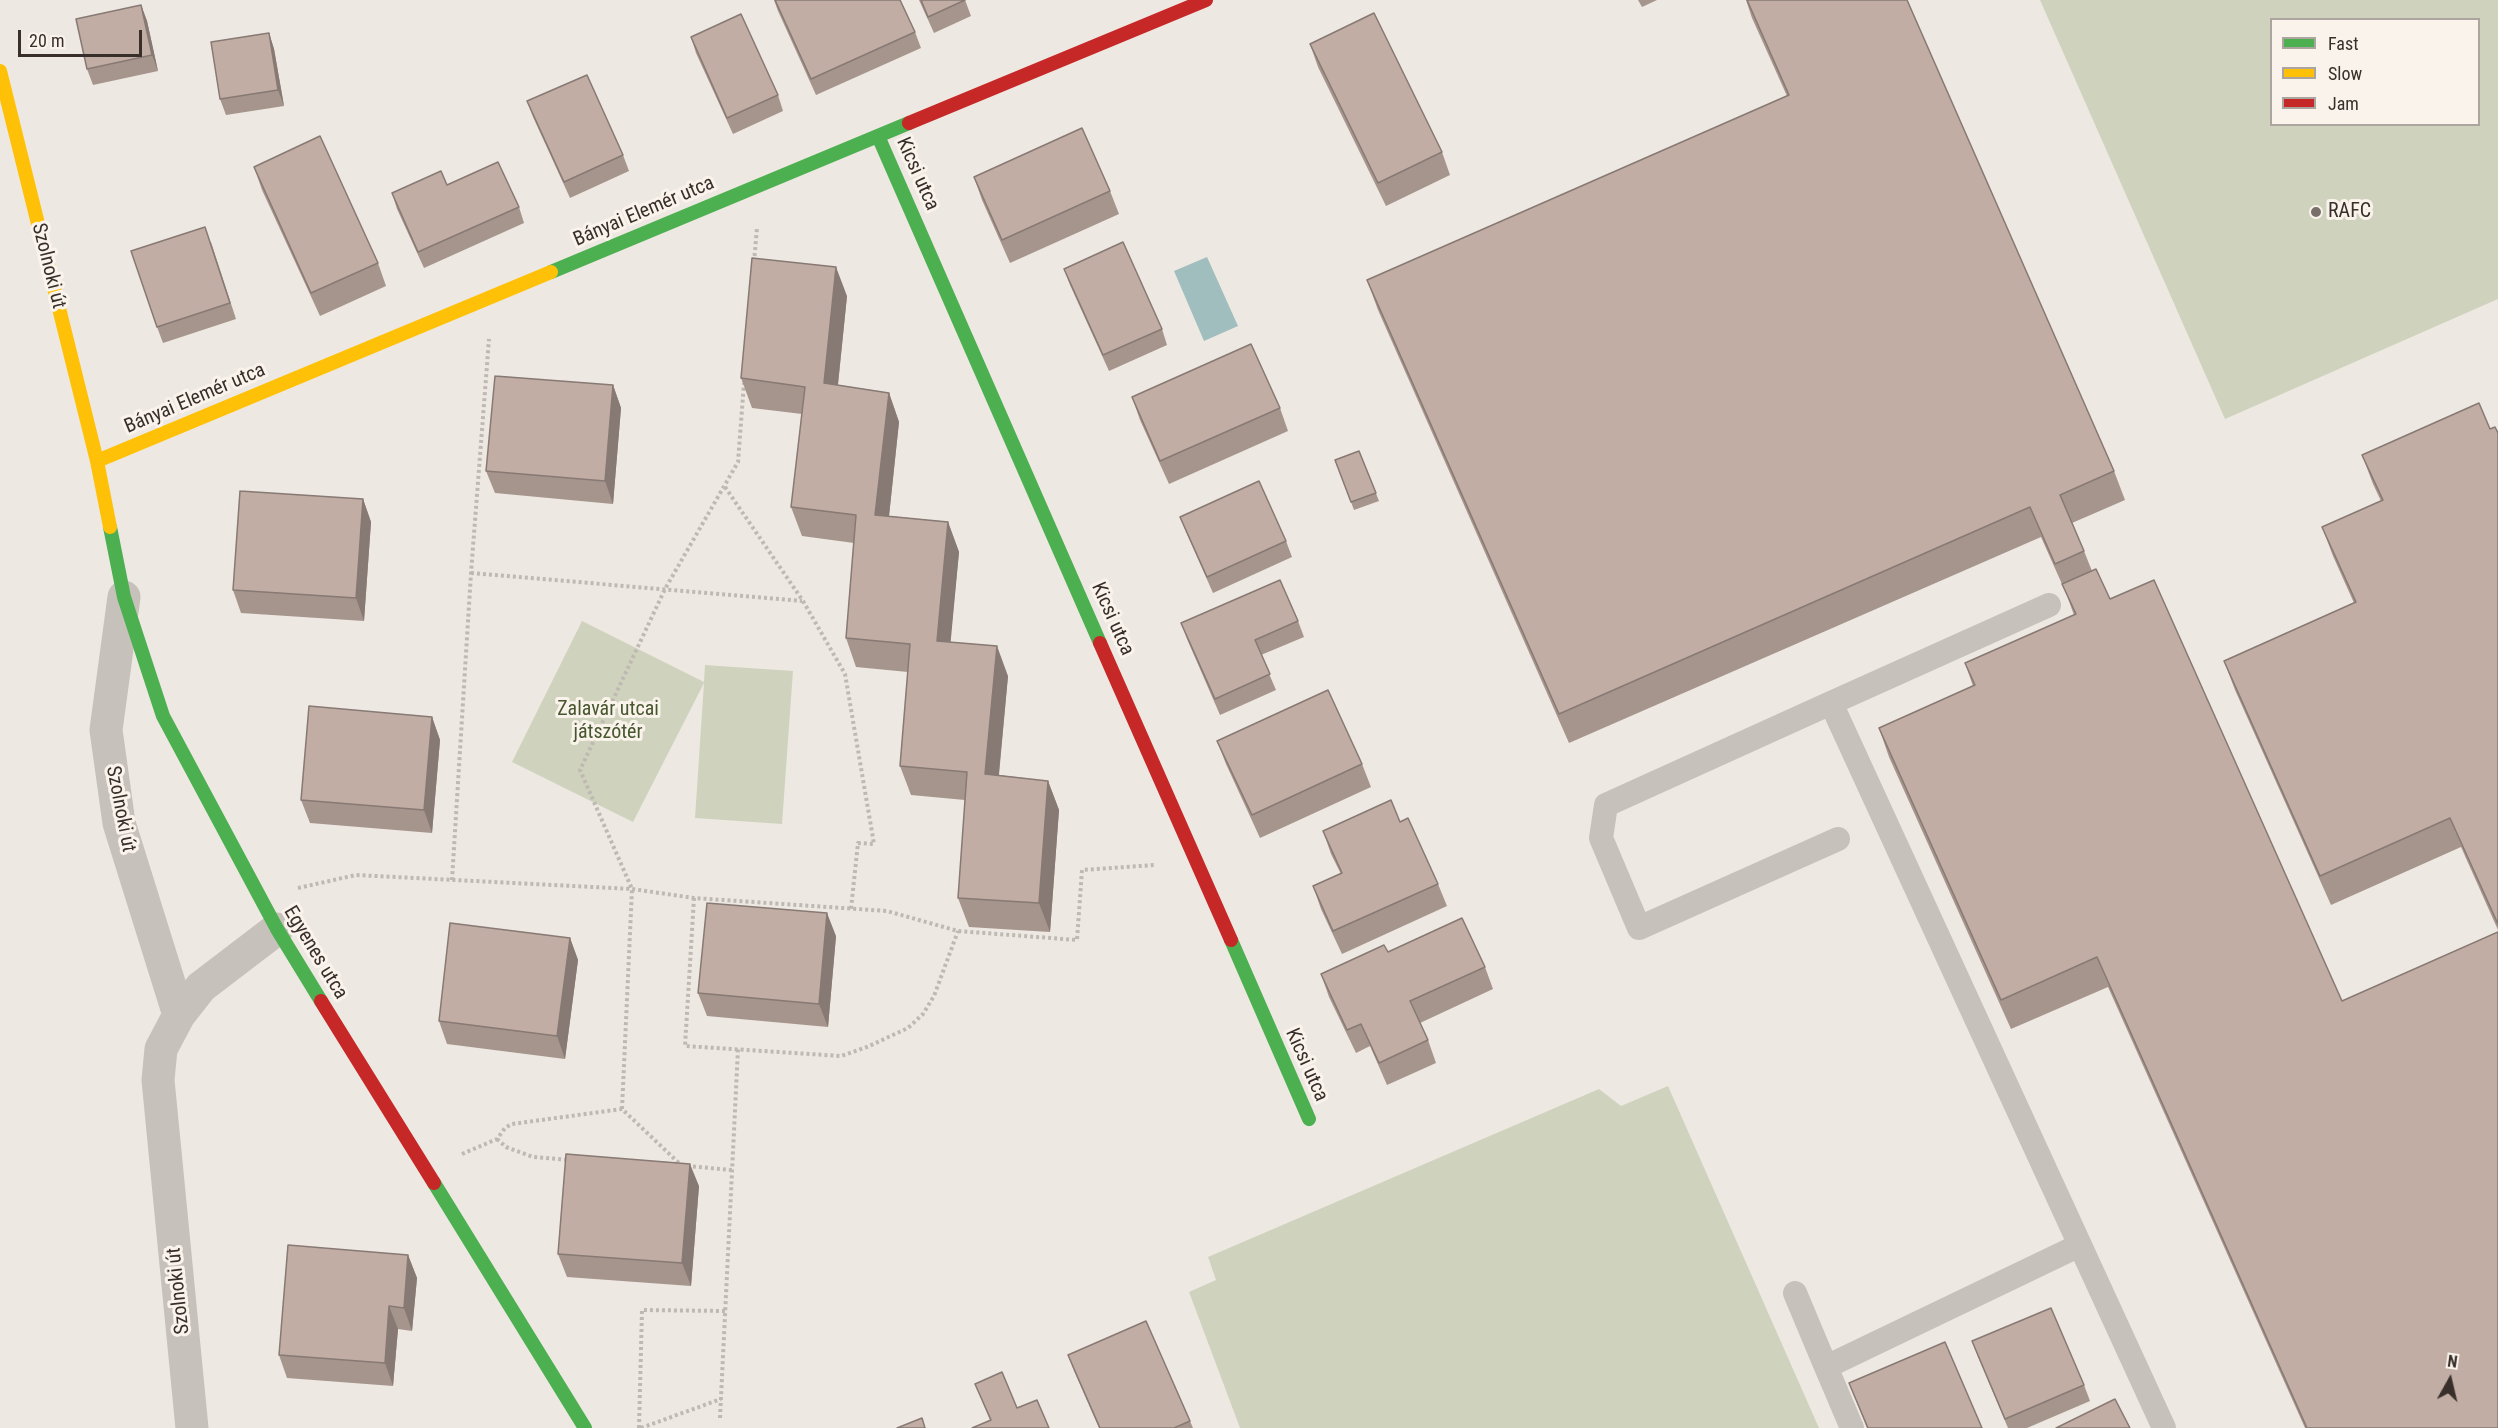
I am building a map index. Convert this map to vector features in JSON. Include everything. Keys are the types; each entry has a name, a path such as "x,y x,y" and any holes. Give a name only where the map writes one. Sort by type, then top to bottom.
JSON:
{"street":[{"name":"Bányai Elemér utca","path":"97,461 1206,0"},
{"name":"Szolnoki út","path":"0,71 97,461"},
{"name":"Kicsi utca","path":"878,136 1309,1119"},
{"name":"Egyenes utca","path":"97,461 124,597 163,716 277,929 585,1428"},
{"name":"Szolnoki út","path":"124,597 106,730 119,823 179,1015"},
{"name":"Szolnoki út","path":"192,1428 158,1080 161,1049 179,1015 201,987 277,929"}],"lane":[{"path":"1838,839 1639,928 1601,838 1606,805 2049,605"},
{"path":"1831,703 2164,1428"},
{"path":"1826,1366 2080,1245"},
{"path":"1795,1293 1852,1428"}],"path":[{"path":"754,266 760,185"},
{"path":"452,880 471,573 492,297"},
{"path":"682,1166 622,1109 632,889 580,770 665,589 738,462 744,381"},
{"path":"725,487 803,601 845,674 874,844 858,843 851,909"},
{"path":"471,573 803,601"},
{"path":"259,897 356,874 632,889 694,898 887,911 957,931 1077,940 1082,870 1197,862"},
{"path":"694,898 685,1046 841,1056 888,1038 908,1028 923,1014 934,996 957,931"},
{"path":"720,1418 738,1049"},
{"path":"425,1170 497,1139 505,1128 512,1124 622,1109"},
{"path":"497,1139 506,1147 533,1157 571,1160"},
{"path":"671,1165 732,1170"},
{"path":"721,1399 640,1428 642,1310 725,1311"}],"green space":[{"name":"RAFC","path":"2040,0 2498,0 2498,299 2225,419"},
{"name":"Zalavár utcai játszótér","path":"582,621 704,682 705,665 793,671 782,824 695,818 704,683 633,822 512,762"},
{"path":"1668,1086 1819,1428 1240,1428 1189,1292 1216,1280 1208,1257 1599,1089 1621,1106"}],"water":[{"path":"1207,257 1238,326 1204,341 1174,271"}],"building":[{"path":"775,0 900,0 915,32 811,79"},
{"path":"921,0 965,0 928,17"},
{"path":"1747,0 1907,0 2114,471 2060,495 2084,551 2055,564 2030,507 1559,714 1367,280 1789,95"},
{"path":"141,5 152,55 87,69 76,19"},
{"path":"1374,13 1442,152 1378,183 1310,44"},
{"path":"741,14 778,95 727,118 691,37"},
{"path":"269,33 278,90 220,99 211,42"},
{"path":"587,75 623,155 564,182 527,101"},
{"path":"1082,128 1110,191 1002,240 974,177"},
{"path":"320,136 378,263 311,293 254,167"},
{"path":"498,162 519,207 418,252 392,193 441,171 447,185"},
{"path":"205,227 230,303 157,327 131,251"},
{"path":"1123,242 1162,329 1103,355 1064,269"},
{"path":"752,258 836,267 824,383 889,393 875,515 948,522 937,641 997,646 985,774 1048,781 1039,903 958,898 967,772 900,766 910,644 846,638 856,515 791,507 805,387 741,378"},
{"path":"1251,344 1280,408 1160,461 1132,397"},
{"path":"495,376 613,385 605,481 486,471"},
{"path":"2479,403 2490,429 2495,427 2498,433 2498,924 2450,818 2320,876 2224,661 2356,602 2322,527 2383,500 2362,455"},
{"path":"1359,451 1376,493 1351,502 1335,460"},
{"path":"1259,481 1286,541 1207,577 1180,517"},
{"path":"240,491 363,499 356,598 233,590"},
{"path":"2096,569 2110,599 2154,580 2342,1001 2498,932 2498,1428 2307,1428 2097,957 2001,1000 1879,728 1975,685 1965,663 2076,614 2062,584"},
{"path":"1280,580 1298,621 1255,640 1270,674 1215,699 1181,623"},
{"path":"1328,690 1362,764 1252,815 1217,741"},
{"path":"309,706 432,717 424,810 301,800"},
{"path":"1391,800 1400,822 1408,818 1438,884 1333,931 1313,886 1342,873 1323,831"},
{"path":"707,903 827,913 819,1004 698,993"},
{"path":"1462,918 1485,967 1410,1001 1428,1040 1379,1063 1361,1024 1347,1030 1321,974 1384,945 1388,952"},
{"path":"450,923 570,938 557,1036 439,1021"},
{"path":"566,1154 690,1164 682,1263 558,1254"},
{"path":"288,1245 408,1255 404,1308 389,1306 385,1363 279,1355"},
{"path":"2051,1308 2084,1385 2005,1419 1972,1341"},
{"path":"1146,1321 1190,1421 1174,1428 1100,1428 1068,1355"},
{"path":"1945,1342 1982,1428 1868,1428 1849,1383"},
{"path":"1002,1372 1017,1408 1037,1400 1049,1428 972,1428 991,1420 975,1384"},
{"path":"2115,1399 2130,1428 2056,1428"},
{"path":"922,1418 925,1428 897,1428"}],"traffic: fast":[{"path":"551,272 909,123"},
{"path":"878,136 1100,643"},
{"path":"110,527 124,597 163,716 277,929 321,1001"},
{"path":"1231,940 1309,1119"},
{"path":"434,1183 585,1428"}],"traffic: slow":[{"path":"0,71 97,461 110,527"},
{"path":"97,461 551,272"}],"traffic: jam":[{"path":"909,123 1206,0"},
{"path":"1100,643 1231,940"},
{"path":"321,1001 434,1183"}],"place":[{"name":"RAFC","path":"2316,212"}]}
